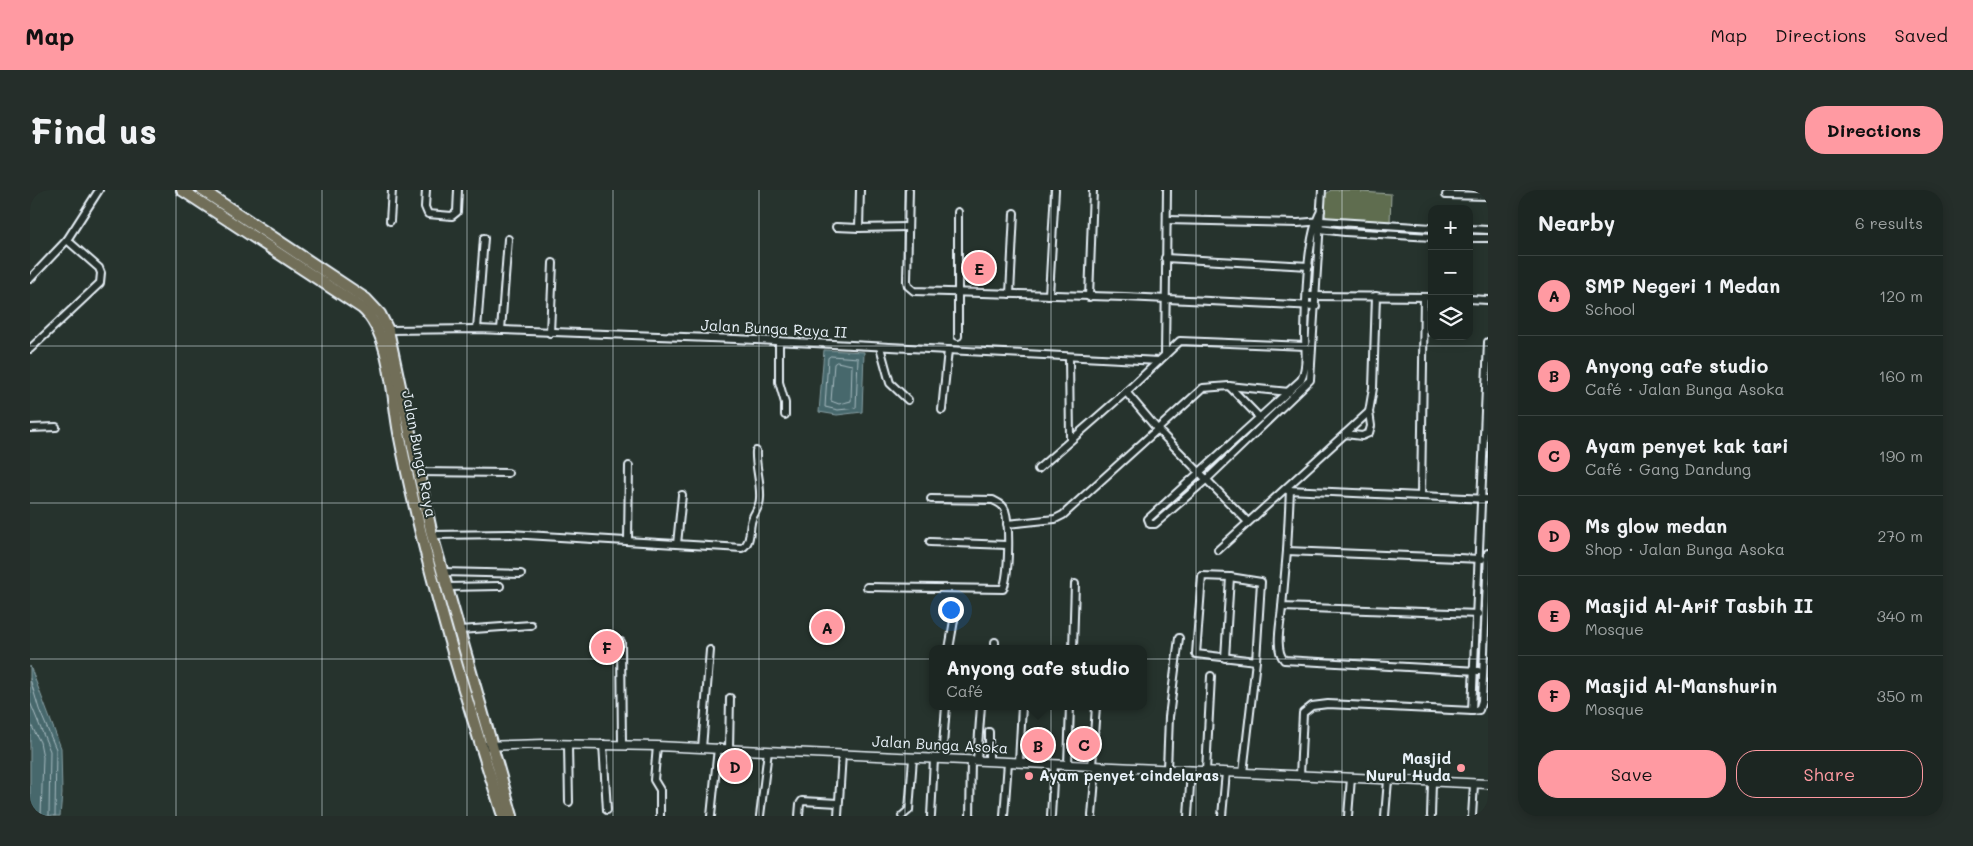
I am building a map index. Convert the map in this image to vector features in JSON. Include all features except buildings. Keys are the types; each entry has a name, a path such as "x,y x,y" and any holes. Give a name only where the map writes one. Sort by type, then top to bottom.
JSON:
{"main road":[{"name":"Jalan Bunga Raya","path":"182,190 232,216 366,299 380,314 388,330 432,535 494,746 512,816"},
{"name":"Jalan Bunga Raya","path":"202,190 232,216 362,308 373,319 378,328 433,584 503,816"},
{"path":"406,463 416,461"}],"street":[{"path":"30,279 67,240 99,190"},
{"path":"390,221 392,190"},
{"path":"426,190 425,206 428,214 452,216 457,212 458,190"},
{"path":"859,228 860,190"},
{"path":"909,190 907,227 908,286 914,291 1316,306"},
{"path":"1049,295 1055,190"},
{"path":"1089,297 1092,190"},
{"path":"1165,355 1164,300 1167,190"},
{"path":"1318,228 1317,295 1310,380 1207,479 1155,524 1150,524 1148,519 1289,392 1304,373 1309,266 1321,211 1322,190"},
{"path":"1446,195 1488,196"},
{"path":"958,212 958,336"},
{"path":"1010,294 1014,213"},
{"path":"1167,220 1298,223 1319,221 1428,228"},
{"path":"1298,223 1345,232 1428,237"},
{"path":"1345,232 1346,223"},
{"path":"836,227 907,227"},
{"path":"1473,229 1488,230"},
{"path":"477,329 484,238"},
{"path":"1473,238 1488,238"},
{"path":"501,330 508,239"},
{"path":"30,349 100,283 101,273 98,268 67,240"},
{"path":"1165,258 1309,266"},
{"path":"550,333 553,263"},
{"path":"1307,296 1428,297 1420,496"},
{"path":"1345,434 1362,436 1369,433 1371,426 1369,412 1373,388 1376,296"},
{"path":"1473,299 1488,300"},
{"name":"Jalan Bunga Raya II","path":"388,330 477,329 1159,361"},
{"path":"1038,468 1126,392 1174,344 1187,340 1305,346"},
{"path":"779,342 779,382 785,403 785,415"},
{"path":"1472,712 1479,559 1485,499 1488,342"},
{"path":"880,347 890,383 908,400"},
{"path":"942,410 948,350"},
{"path":"1069,358 1070,439"},
{"path":"1007,524 1059,517 1158,430 1200,390 1206,387 1229,386 1289,392"},
{"path":"1229,386 1260,418"},
{"path":"1126,392 1158,430 1248,522"},
{"path":"1218,550 1286,490 1369,412"},
{"path":"30,428 56,427"},
{"path":"432,535 510,534 742,548 747,545 751,520 757,513 760,497 756,451"},
{"path":"628,541 629,466"},
{"path":"419,472 508,473"},
{"path":"1286,490 1485,499"},
{"path":"1286,490 1286,551 1280,643 1281,656 1284,660 1482,671"},
{"path":"677,544 682,495"},
{"path":"867,587 1001,590 1004,587 1007,524 1005,509 1001,504 993,500 931,499"},
{"path":"930,542 1007,545"},
{"path":"1286,551 1488,559"},
{"path":"1300,776 1303,713 1312,706 1328,704 1472,712 1479,710 1482,706 1488,553"},
{"path":"443,572 521,574"},
{"path":"1243,773 1256,661 1261,582 1230,577 1204,576 1201,578 1195,652 1197,654 1256,661"},
{"path":"1225,658 1230,577"},
{"path":"1073,645 1075,584"},
{"path":"447,587 500,586"},
{"path":"1282,607 1485,614"},
{"path":"951,645 956,609"},
{"path":"460,630 531,625"},
{"path":"1167,769 1169,717 1178,638"},
{"path":"621,642 622,745"},
{"path":"702,748 710,650"},
{"path":"1206,771 1211,676"},
{"path":"729,749 730,698"},
{"path":"931,816 945,710"},
{"path":"970,816 980,710"},
{"path":"1020,762 1022,710"},
{"path":"1068,765 1070,710"},
{"path":"1092,816 1096,710"},
{"path":"989,732 989,761"},
{"path":"603,744 606,810"},
{"name":"Jalan Bunga Asoka","path":"481,746 603,744 718,748 1488,784"},
{"path":"568,745 569,802"},
{"path":"657,746 654,780 660,790 660,816"},
{"path":"711,816 718,748"},
{"path":"760,816 768,751"},
{"path":"838,816 842,754"},
{"path":"902,816 909,810 913,758"},
{"path":"1004,816 1008,762"},
{"path":"1051,816 1054,764"},
{"path":"1188,816 1191,770"},
{"path":"1222,816 1226,772"},
{"path":"1348,816 1352,778"},
{"path":"1385,816 1388,780"},
{"path":"1431,816 1432,782"},
{"path":"1472,816 1474,784"},
{"path":"798,816 802,802 838,803"}],"green space":[{"path":"1331,190 1361,190 1361,192 1391,194 1390,223 1329,220 1325,215 1325,195"}],"water":[{"path":"824,350 864,352 862,412 837,415 819,412"},
{"path":"30,666 61,748 62,794 60,816 30,816"}],"place":[{"name":"Masjid Al-Arif Tasbih II","path":"979,268"},
{"name":"SMP Negeri 1 Medan","path":"827,627"},
{"name":"Masjid Al-Manshurin","path":"607,647"},
{"name":"Ayam penyet kak tari","path":"1084,744"},
{"name":"Anyong cafe studio","path":"1038,745"},
{"name":"Ms glow medan","path":"735,766"},
{"name":"Masjid Nurul Huda","path":"1461,768"},
{"name":"Ayam penyet cindelaras","path":"1029,776"}]}
